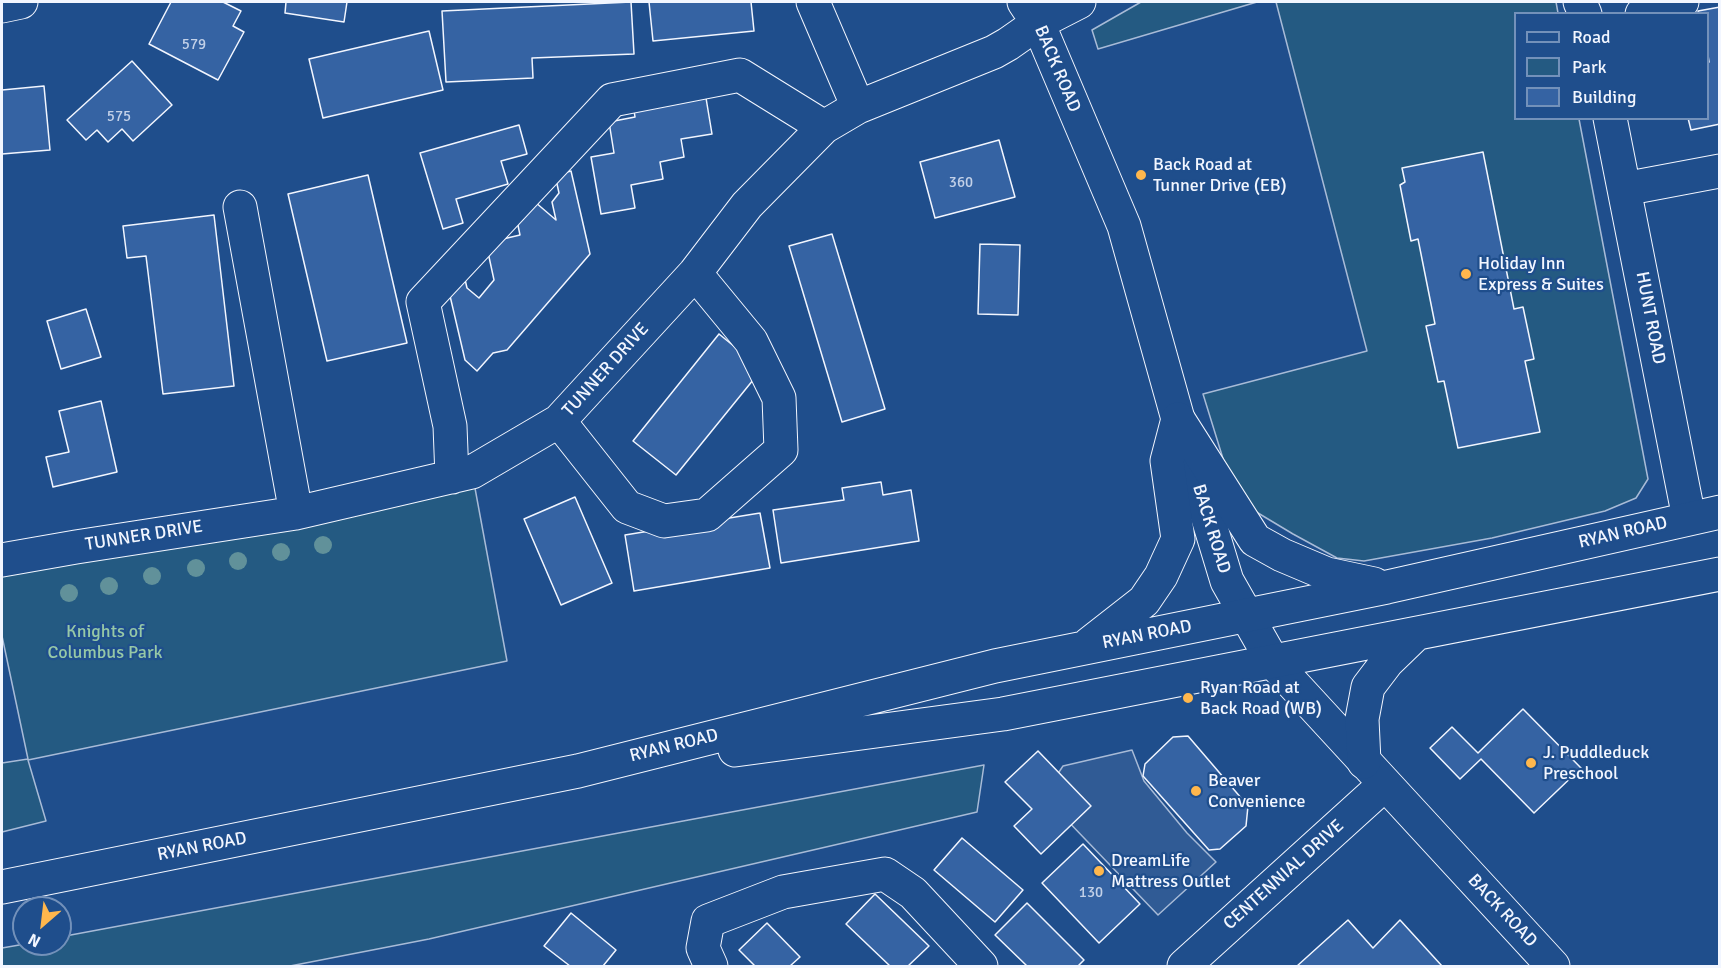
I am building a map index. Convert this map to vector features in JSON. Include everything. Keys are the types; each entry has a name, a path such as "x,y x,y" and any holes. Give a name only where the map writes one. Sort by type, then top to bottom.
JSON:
{"main road":[{"path":"2,6 21,2"},
{"path":"813,2 858,107"},
{"name":"TUNNER DRIVE","path":"2,560 296,513 472,472 560,421 695,273 747,205 824,127 858,107 994,52 1008,44 1031,12 1079,2"},
{"path":"1649,12 1682,2"},
{"name":"BACK ROAD","path":"1031,12 1124,226 1178,419 1227,580 1246,615 1273,662 1552,966"},
{"path":"452,477 450,426 423,302 612,100 740,75 824,127"},
{"name":"HUNT ROAD","path":"1610,120 1624,189 1704,515"},
{"path":"1624,189 1719,171"},
{"path":"240,207 296,513"},
{"path":"560,421 627,507 664,521 707,515 781,450 779,398 751,341 695,273"},
{"path":"1178,419 1255,540 1282,555 1327,574 1387,586"},
{"path":"1082,648 1144,602 1161,576 1178,539 1167,461 1178,419"},
{"name":"RYAN ROAD","path":"2,886 578,771 994,666 1387,586 1704,515"},
{"name":"RYAN ROAD","path":"578,771 1003,714 1719,574"},
{"path":"1374,773 1362,719 1368,687 1387,662 1416,634"},
{"name":"CENTENNIAL DRIVE","path":"1184,966 1374,773"},
{"path":"711,966 703,948 708,921 783,892 885,874 913,893 981,966"}],"green space":[{"path":"1141,2 1257,2 1098,49 1092,30"},
{"path":"1276,2 1556,2 1558,12 1514,12 1514,120 1579,120 1648,479 1636,498 1605,511 1492,538 1364,561 1337,558 1248,507 1229,478 1203,394 1367,351"},
{"name":"Knights of Columbus Park","path":"472,472 507,661 28,760 46,821 2,832 2,763 28,759 2,636 2,560"},
{"path":"984,765 977,812 429,939 290,966 2,966 2,948 12,946 12,956 72,956 72,935"}],"shaded area":[{"path":"1132,750 1144,781 1187,833 1216,862 1158,915 1061,814 1055,778 1063,766"}],"building":[{"path":"171,2 223,2 241,11 233,26 244,32 218,80 149,44"},
{"path":"286,2 347,2 344,22 285,13"},
{"path":"631,2 634,54 532,58 533,78 446,82 442,11"},
{"path":"649,2 751,2 754,31 653,41"},
{"path":"1720,7 1720,124 1691,130 1688,120 1709,120 1709,12 1698,11"},
{"path":"429,31 443,90 323,118 309,59"},
{"path":"132,61 172,105 133,141 122,129 108,142 97,130 86,140 67,120"},
{"path":"44,86 50,150 2,154 2,90"},
{"path":"705,92 712,134 681,139 684,157 660,162 663,179 631,185 635,208 601,214 591,157 614,153 609,122 635,117 633,104"},
{"path":"519,125 527,154 501,161 508,184 456,199 463,223 443,229 420,153"},
{"path":"999,140 1015,197 935,218 920,162"},
{"name":"Holiday Inn Express & Suites","path":"1483,152 1514,309 1523,307 1534,359 1525,361 1540,432 1458,448 1444,381 1438,382 1426,326 1435,324 1418,239 1411,241 1400,185 1405,182 1402,168"},
{"path":"571,171 590,254 507,350 493,353 477,371 465,360 447,283 464,275 467,288 479,298 494,280 486,243 520,235 515,211 535,202 556,220 552,202 559,193 555,175"},
{"path":"368,175 407,343 327,361 288,194"},
{"path":"214,215 234,386 163,394 146,256 127,258 123,226"},
{"path":"832,234 885,409 842,422 789,246"},
{"path":"980,244 1020,245 1018,315 978,314"},
{"path":"86,309 101,357 61,369 47,321"},
{"path":"719,334 762,369 676,475 633,441"},
{"path":"101,401 117,472 53,487 46,457 69,452 59,411"},
{"path":"881,482 883,495 911,490 919,541 781,563 773,510 844,500 842,488"},
{"path":"575,497 612,583 561,605 524,519"},
{"path":"760,513 770,568 634,591 625,535"},
{"name":"J. Puddleduck Preschool","path":"1523,709 1581,768 1534,813 1481,759 1460,779 1430,748 1452,727 1478,753"},
{"name":"Beaver Convenience","path":"1188,736 1248,806 1246,826 1220,849 1209,850 1143,776 1145,764 1173,737"},
{"path":"1038,751 1091,806 1041,854 1014,826 1032,809 1005,782"},
{"path":"962,838 1023,890 995,922 934,870"},
{"path":"1083,844 1140,904 1099,943 1042,883"},
{"path":"875,894 929,946 908,966 890,966 846,924"},
{"path":"1027,903 1084,960 1078,966 1027,966 995,935"},
{"path":"571,913 616,950 603,966 570,966 544,946"},
{"path":"1348,920 1373,948 1400,920 1442,966 1297,966"},
{"path":"767,923 800,957 790,966 755,966 739,950"}],"place":[{"name":"Back Road at Tunner Drive (EB)","path":"1141,175"},
{"name":"Holiday Inn Express & Suites","path":"1466,274"},
{"name":"Ryan Road at Back Road (WB)","path":"1188,698"},
{"name":"J. Puddleduck Preschool","path":"1531,763"},
{"name":"Beaver Convenience","path":"1196,791"},
{"name":"DreamLife Mattress Outlet","path":"1099,871"}]}
